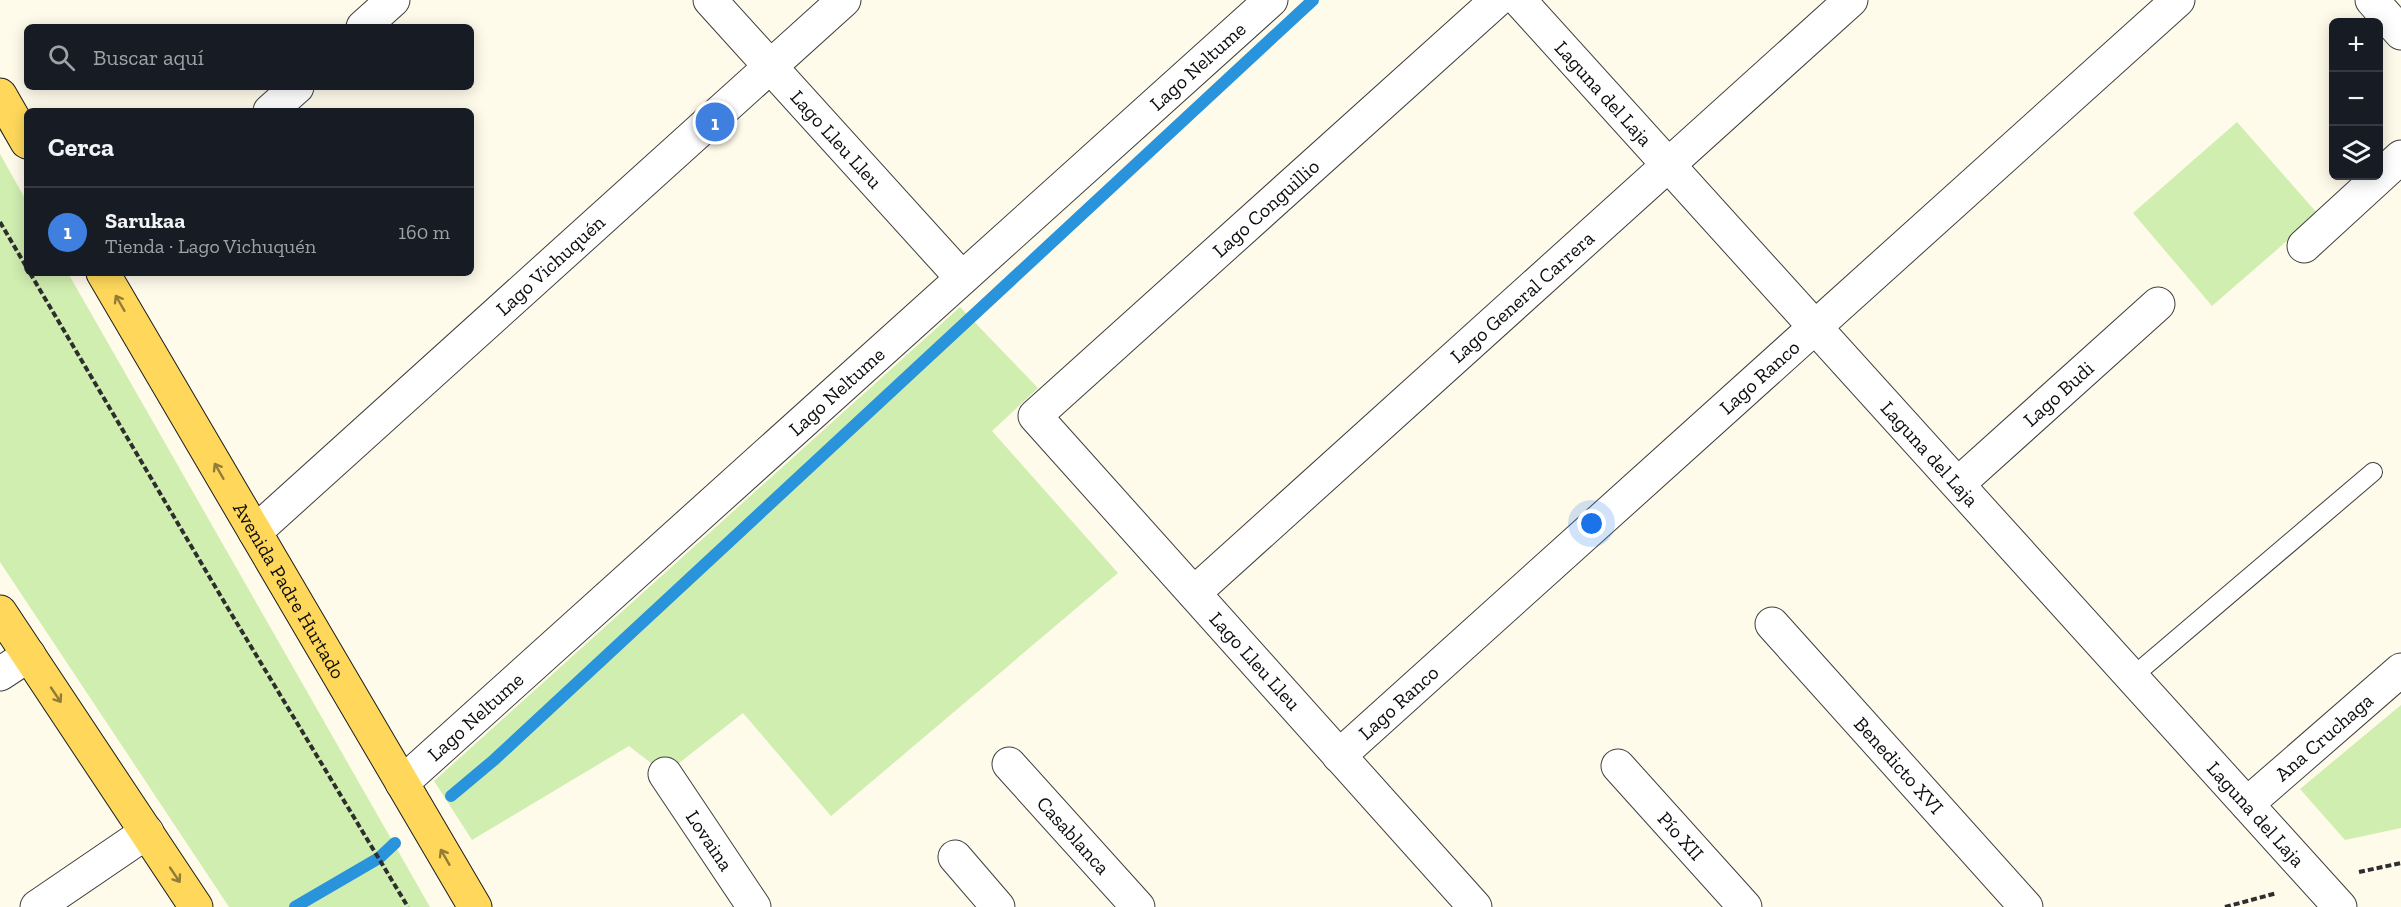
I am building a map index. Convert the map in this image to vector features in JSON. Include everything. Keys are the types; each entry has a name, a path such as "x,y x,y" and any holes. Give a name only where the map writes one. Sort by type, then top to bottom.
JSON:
{"main road":[{"path":"0,95 24,137"},
{"name":"Avenida Padre Hurtado","path":"105,276 475,907"},
{"path":"0,612 196,907"}],"street":[{"path":"366,24 393,0"},
{"name":"Lago Lleu Lleu","path":"710,0 962,278"},
{"name":"Lago Vichuquén","path":"255,532 844,0"},
{"name":"Lago Neltume","path":"402,783 1271,0"},
{"name":"Lago Conguillio","path":"1035,416 1497,0"},
{"name":"Laguna del Laja","path":"1519,0 2340,907"},
{"name":"Lago General Carrera","path":"1194,592 1851,0"},
{"name":"Lago Ranco","path":"1340,756 2178,0"},
{"path":"2372,0 2401,33"},
{"path":"273,108 294,90"},
{"path":"2304,246 2401,157"},
{"name":"Lago Budi","path":"1958,484 2158,304"},
{"name":"Lago Lleu Lleu","path":"1035,416 1475,907"},
{"name":"Benedicto XVI","path":"1772,624 2026,907"},
{"path":"0,674 29,655"},
{"name":"Ana Cruchaga","path":"2247,804 2401,670"},
{"name":"Casablanca","path":"1009,764 1138,907"},
{"name":"Pío XII","path":"1618,766 1745,907"},
{"name":"Lovaina","path":"665,774 754,907"},
{"path":"37,907 147,832"},
{"path":"955,857 998,907"}],"lane":[{"path":"2132,677 2373,472"}],"path":[{"path":"0,222 24,263"},
{"path":"32,276 408,907"}],"green space":[{"path":"2237,122 2318,214 2212,306 2133,213"},
{"path":"0,154 24,197 24,276 70,276 430,907 229,907 0,562"},
{"path":"960,307 1038,388 992,431 1118,573 831,816 743,713 665,774 629,746 472,840 434,781"},
{"path":"2401,705 2401,828 2345,840 2300,789"}],"waterway":[{"path":"451,796 494,760 1313,0"},
{"path":"295,907 379,858 395,843"}],"place":[{"name":"Sarukaa","path":"715,122"}]}
